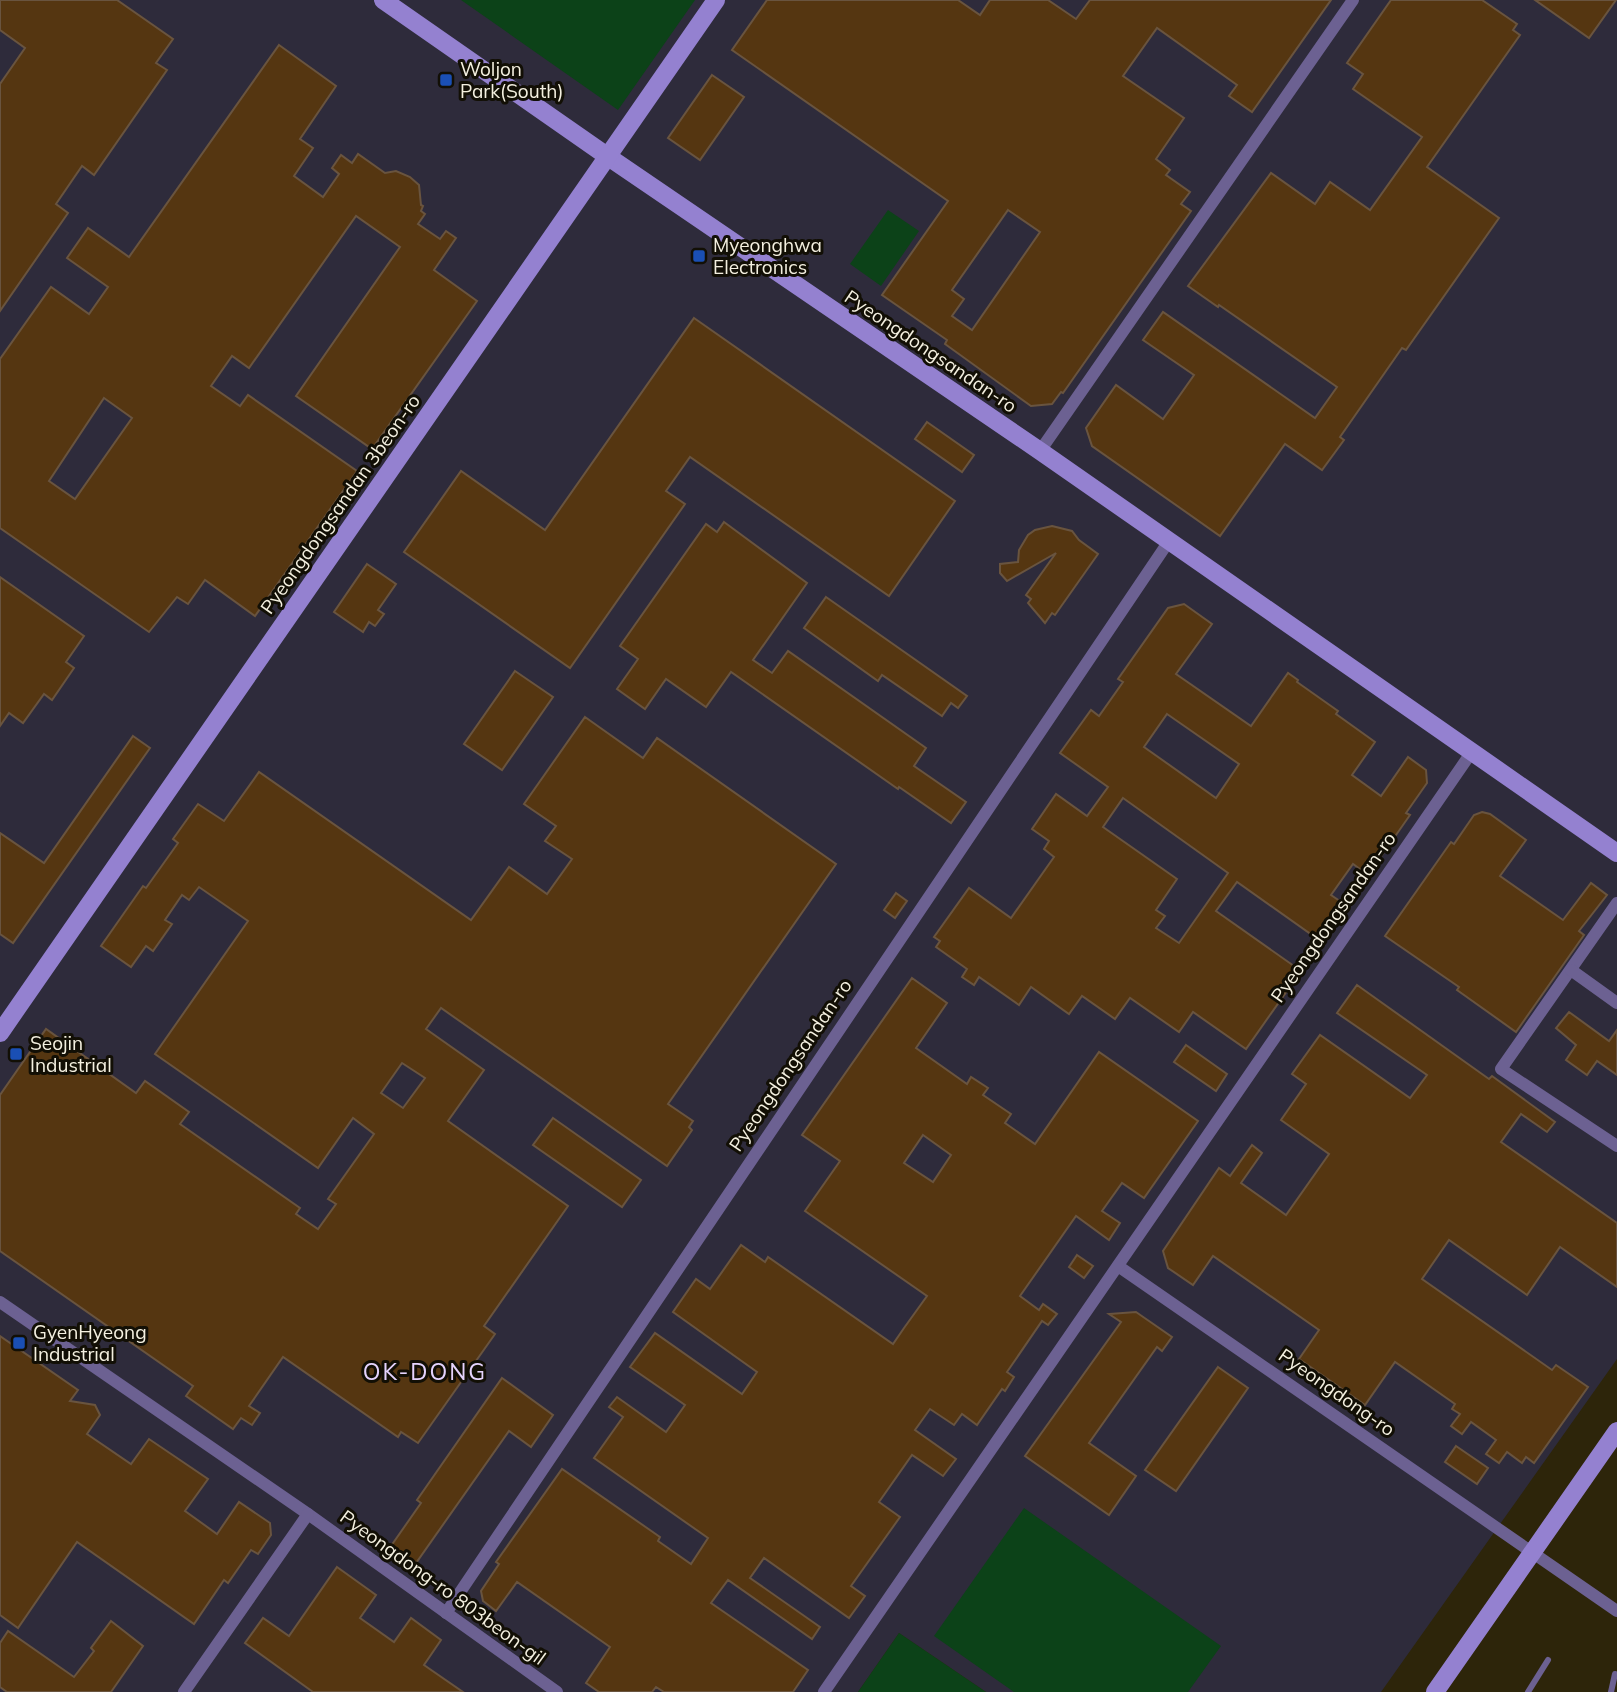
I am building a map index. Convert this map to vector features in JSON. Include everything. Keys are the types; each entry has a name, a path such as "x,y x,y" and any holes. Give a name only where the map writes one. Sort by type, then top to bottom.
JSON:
{"street":[{"name":"Pyeongdongsandan-ro","path":"383,0 1040,451 1617,853"},
{"name":"Pyeongdongsandan 3beon-ro","path":"0,1033 716,0"},
{"path":"1040,451 1353,0"},
{"name":"Pyeongdongsandan-ro","path":"446,1613 1169,541"},
{"name":"Pyeongdongsandan-ro","path":"824,1692 1471,753"},
{"path":"1617,903 1501,1069 1617,1146"},
{"path":"1571,970 1617,1003"},
{"name":"Pyeongdong-ro","path":"1118,1266 1617,1611"},
{"name":"Pyeongdong-ro 803beon-gil","path":"0,1302 307,1514 557,1692"},
{"path":"1435,1692 1617,1431"},
{"path":"184,1692 307,1514"}],"lane":[{"path":"1528,1692 1548,1660"},
{"path":"1611,1692 1615,1674"}],"shaded area":[{"path":"0,0 1617,0 1617,1359 1381,1692 986,1692 899,1633 858,1692 0,1692"}],"green space":[{"path":"461,0 695,0 618,110"},
{"path":"888,210 919,231 881,286 850,264"},
{"path":"1024,1508 1221,1646 1188,1692 1014,1692 934,1636"},
{"path":"899,1633 986,1692 858,1692"}],"building":[{"path":"0,0 117,0 173,39 156,63 167,70 94,175 82,166 56,204 68,213 0,311 0,84 25,48 0,30"},
{"path":"767,0 958,0 980,15 990,0 1048,0 1076,19 1090,0 1331,0 1252,112 1229,96 1237,85 1157,28 1123,76 1184,118 1156,159 1170,170 1166,175 1190,192 1181,204 1191,211 1063,393 1061,392 1052,404 1031,406 945,344 947,340 882,295 948,201 732,50","holes":["1008,210 1040,232 972,330 952,316 964,299 952,290"]},
{"path":"1391,0 1482,0 1517,24 1513,30 1520,35 1427,167 1499,218 1406,350 1402,348 1340,437 1344,440 1322,470 1285,444 1220,536 1092,446 1086,428 1116,385 1163,419 1194,375 1143,340 1163,312 1315,418 1337,387 1188,286 1271,173 1315,204 1330,182 1370,210 1422,137 1353,89 1363,74 1347,63"},
{"path":"1535,0 1616,0 1589,38"},
{"path":"279,45 336,86 300,139 313,148 294,176 323,197 339,174 332,168 341,155 352,163 358,154 385,173 396,171 410,177 419,185 423,206 421,211 425,214 418,224 440,239 446,231 456,238 434,270 477,301 372,449 296,396 400,247 356,216 249,368 232,356 211,386 240,406 248,395 357,471 255,616 205,580 188,604 177,597 149,632 0,528 0,359 51,287 89,314 108,287 67,258 88,228 129,257","holes":["104,398 132,418 75,499 49,481"]},
{"path":"712,75 744,97 700,160 668,138"},
{"path":"694,318 955,501 889,596 690,457 666,491 685,504 570,668 404,552 461,471 545,530"},
{"path":"927,422 974,455 962,472 915,439"},
{"path":"724,522 807,583 753,660 772,673 788,651 926,748 914,766 966,802 951,823 731,672 706,707 666,679 645,709 617,689 638,659 620,646 706,524 717,532"},
{"path":"1052,526 1072,531 1079,540 1098,554 1055,615 1052,613 1045,623 1028,603 1031,599 1026,595 1056,553 1007,581 1000,573 1000,564 1018,562 1019,550 1028,535 1035,530"},
{"path":"367,564 396,584 378,610 384,614 375,626 369,622 363,632 334,612"},
{"path":"0,577 84,636 66,662 74,668 52,700 44,694 23,723 9,713 0,726"},
{"path":"826,597 967,696 958,708 951,703 942,716 882,675 878,681 804,628"},
{"path":"1184,604 1212,624 1176,674 1251,726 1288,673 1338,711 1336,714 1375,742 1352,775 1381,796 1408,757 1426,770 1427,783 1406,813 1410,815 1368,875 1353,864 1331,895 1347,906 1322,942 1237,882 1216,911 1301,971 1246,1049 1193,1012 1179,1032 1130,998 1115,1019 1082,996 1069,1014 1031,987 1019,1005 979,977 974,985 962,977 967,969 936,947 940,941 934,937 969,888 1011,918 1054,857 1044,849 1049,841 1032,829 1056,794 1087,816 1108,787 1060,753 1091,710 1099,716 1123,682 1118,679 1168,608","holes":["1167,714 1239,764 1216,798 1144,747","1123,798 1228,873 1179,943 1156,928 1165,916 1156,910 1177,879 1103,827"]},
{"path":"515,671 553,697 502,770 464,744"},
{"path":"585,717 643,758 657,738 836,864 668,1104 693,1121 689,1127 692,1130 667,1166 441,1008 426,1029 484,1070 448,1121 568,1206 484,1326 495,1334 418,1443 401,1432 398,1437 283,1357 249,1406 260,1413 252,1425 241,1418 233,1429 186,1396 193,1386 0,1251 0,1095 46,1029 136,1093 145,1081 189,1112 180,1124 300,1208 296,1214 318,1229 336,1204 328,1199 374,1134 353,1118 318,1168 155,1054 248,921 199,887 189,900 182,895 165,920 172,924 153,951 146,946 131,967 101,946 143,886 146,888 178,843 173,839 198,804 224,821 259,772 471,920 509,867 547,894 572,859 545,841 556,826 524,804","holes":["402,1063 425,1078 403,1108 381,1093"]},
{"path":"133,736 150,748 13,943 0,934 0,833 44,863"},
{"path":"1482,812 1490,814 1526,840 1500,876 1563,920 1591,883 1607,895 1579,931 1584,935 1516,1032 1457,990 1459,987 1385,936 1451,842 1454,844 1474,815"},
{"path":"896,893 907,901 895,918 884,910"},
{"path":"912,978 947,1003 916,1048 967,1084 971,1077 988,1088 983,1095 1011,1114 1005,1123 1035,1144 1099,1052 1198,1121 1144,1198 1122,1183 1102,1211 1120,1223 1109,1240 1076,1216 1020,1296 1039,1310 1043,1304 1057,1314 1048,1325 1042,1321 1007,1372 1014,1377 1005,1391 1002,1389 977,1425 962,1414 954,1425 930,1409 915,1430 956,1459 943,1476 912,1455 879,1502 900,1517 851,1586 865,1596 849,1618 764,1558 750,1578 820,1627 812,1639 728,1580 711,1603 808,1670 793,1692 664,1692 656,1687 652,1692 599,1692 586,1683 610,1647 517,1582 496,1611 483,1601 481,1591 499,1564 496,1562 562,1469 660,1537 658,1541 691,1564 708,1538 594,1458 623,1417 609,1407 617,1397 666,1432 685,1405 630,1367 655,1333 742,1394 757,1372 673,1312 696,1279 710,1289 741,1245 765,1262 768,1257 893,1344 927,1296 805,1211 840,1161 802,1135","holes":["923,1135 951,1155 933,1182 904,1163"]},
{"path":"1357,985 1489,1079 1492,1076 1555,1122 1547,1132 1521,1114 1501,1142 1617,1223 1617,1287 1560,1247 1527,1295 1449,1240 1422,1279 1552,1370 1556,1365 1588,1387 1534,1463 1526,1457 1522,1463 1507,1452 1499,1463 1486,1454 1496,1440 1471,1422 1462,1434 1451,1426 1460,1414 1452,1409 1455,1404 1395,1362 1365,1405 1299,1359 1319,1330 1213,1256 1193,1285 1168,1268 1163,1251 1219,1168 1230,1176 1252,1145 1262,1153 1241,1183 1286,1215 1329,1154 1281,1120 1306,1084 1292,1074 1320,1035 1410,1098 1427,1075 1337,1013"},
{"path":"1569,1012 1609,1041 1617,1030 1617,1075 1597,1061 1587,1075 1566,1060 1576,1045 1556,1028"},
{"path":"1186,1045 1227,1074 1216,1091 1174,1062"},
{"path":"553,1118 641,1180 622,1207 533,1145"},
{"path":"1077,1255 1093,1266 1084,1278 1069,1267"},
{"path":"1136,1312 1172,1337 1162,1351 1157,1347 1089,1443 1136,1476 1109,1515 1025,1456 1121,1322 1109,1314"},
{"path":"0,1336 78,1390 70,1401 95,1405 100,1415 87,1434 131,1464 149,1439 208,1479 185,1511 217,1534 239,1502 270,1523 271,1535 258,1554 251,1550 228,1583 224,1580 194,1624 77,1542 18,1628 0,1615"},
{"path":"1218,1367 1248,1388 1176,1491 1145,1470"},
{"path":"502,1378 553,1415 531,1447 509,1431 416,1563 391,1546 421,1503 417,1500"},
{"path":"1456,1446 1488,1468 1477,1484 1445,1462"},
{"path":"337,1567 376,1595 360,1618 394,1642 411,1618 441,1640 424,1665 463,1692 313,1692 245,1643 263,1618 289,1636"},
{"path":"111,1621 143,1646 111,1692 7,1692 0,1687 0,1643 8,1631 74,1677 94,1651 91,1648"}],"place":[{"name":"Woljon Park(South)","path":"446,80"},
{"name":"Myeonghwa Electronics","path":"699,256"},
{"name":"Seojin Industrial","path":"16,1054"},
{"name":"GyenHyeong Industrial","path":"19,1343"}],"district":[{"name":"OK-DONG","path":"425,1371"}]}
